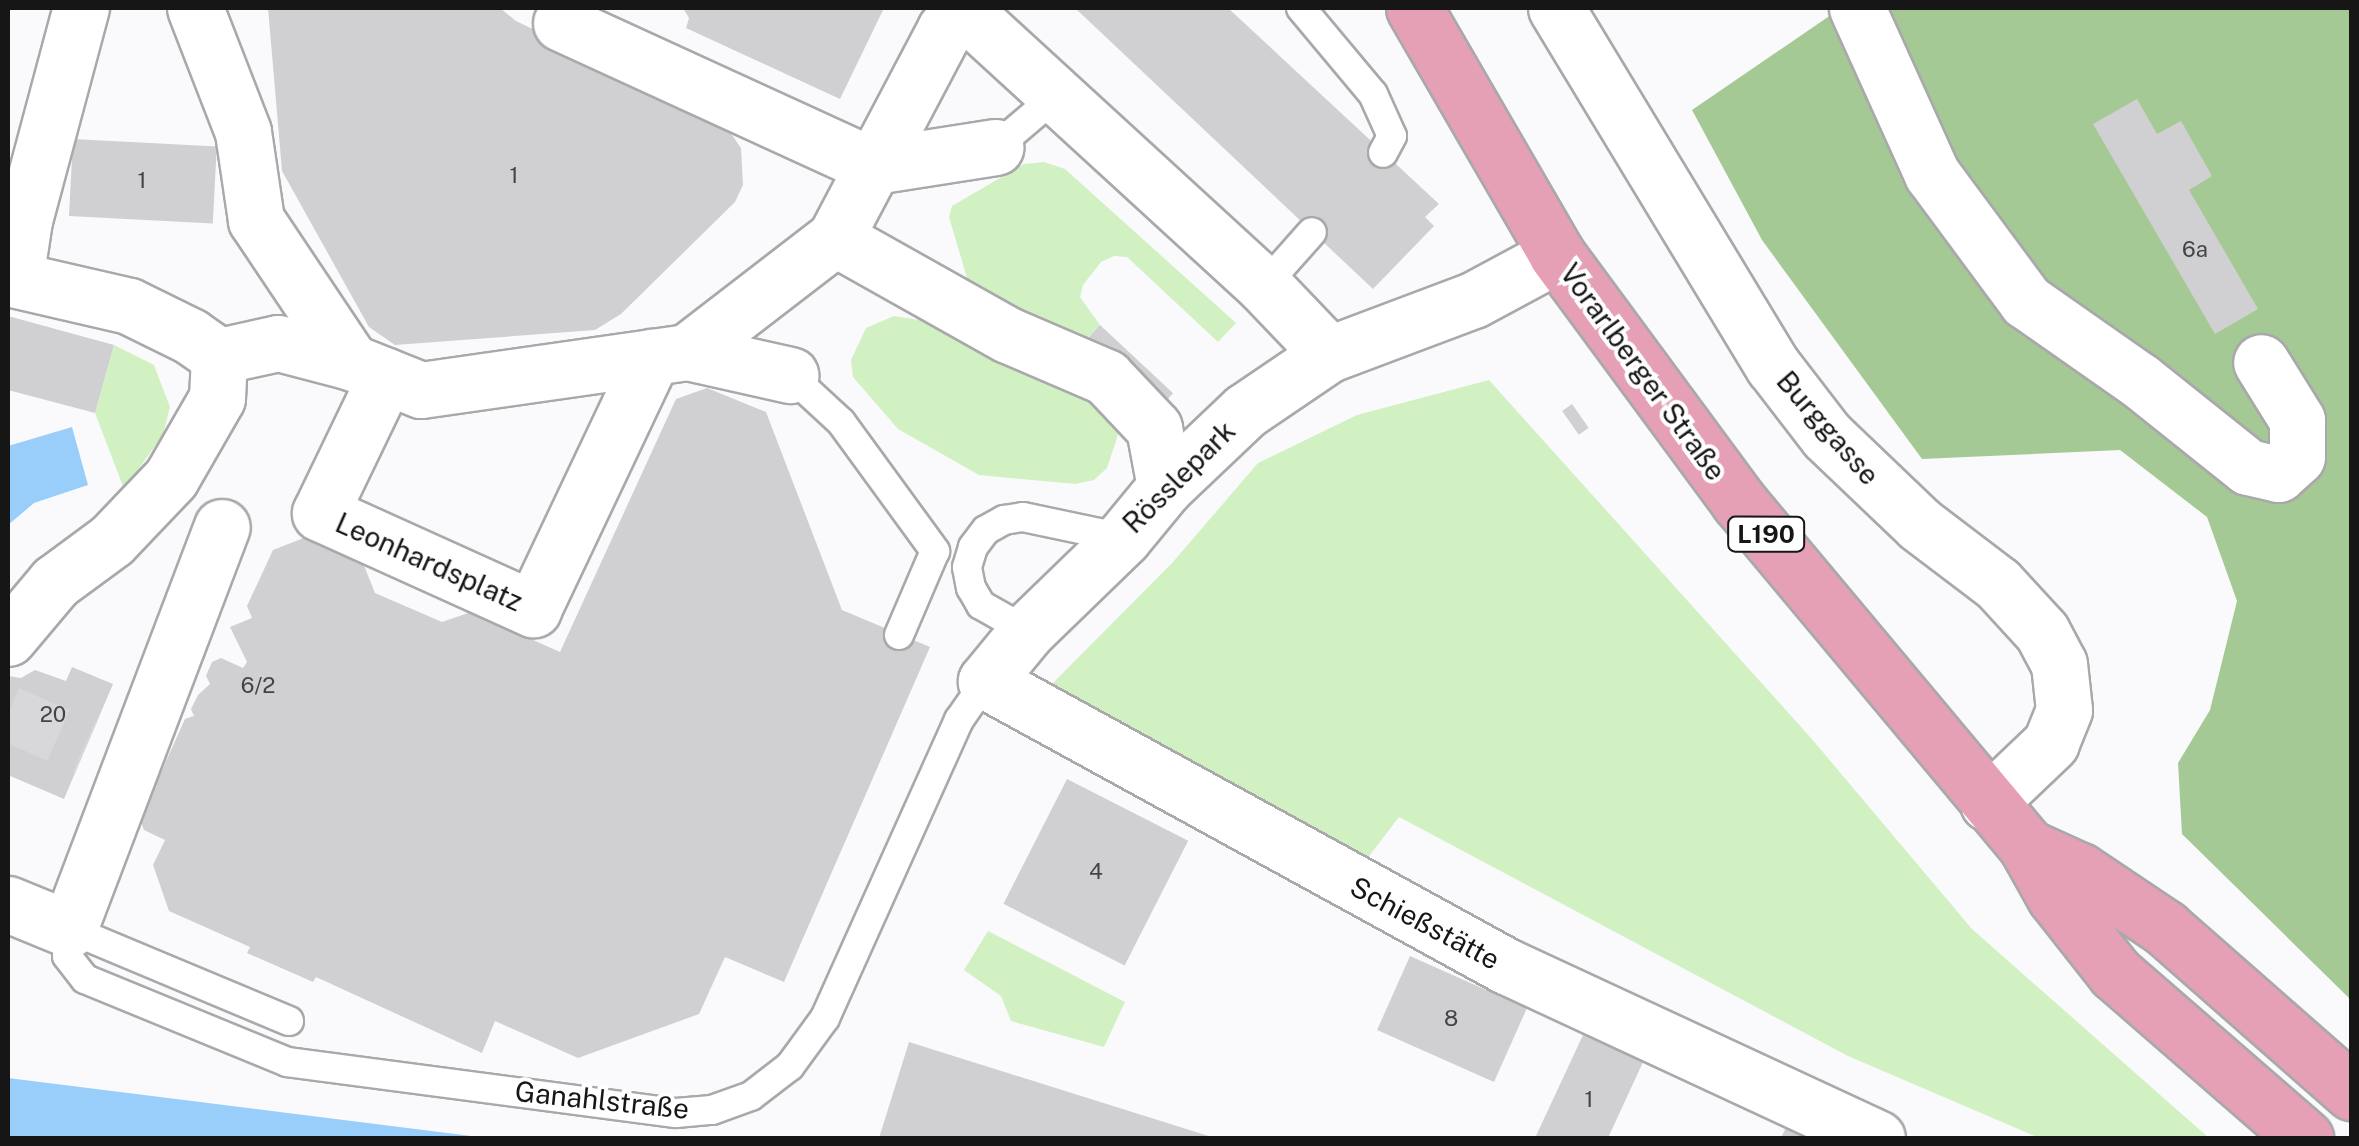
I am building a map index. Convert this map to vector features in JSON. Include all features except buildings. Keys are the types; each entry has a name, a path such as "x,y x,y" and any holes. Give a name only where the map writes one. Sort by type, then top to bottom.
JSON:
{"main road":[{"name":"Vorarlberger Straße","path":"1414,8 1557,255 1739,502 2028,846 2055,897 2114,972 2306,1138"},
{"name":"Vorarlberger Straße","path":"2028,846 2080,871 2165,928 2352,1092"}],"street":[{"path":"8,638 54,582 112,540 171,478 218,398 220,356 190,336 129,306 11,278 81,8"},
{"path":"194,8 243,132 256,220 368,369"},
{"name":"Burggasse","path":"1556,8 1773,366 1816,422 1870,480 1998,584 2042,632 2059,664 2064,710 2051,743 1988,803"},
{"path":"1858,8 1932,174 2026,301 2139,380 2248,467 2278,474 2296,457 2297,420 2261,362"},
{"path":"962,9 1264,286 1328,354"},
{"name":"Leonhardsplatz","path":"368,369 320,514 533,610 669,354 835,238 946,29 962,9"},
{"path":"580,21 874,166 996,147"},
{"path":"835,238 1008,335 1106,378 1154,428 1165,487"},
{"name":"Rösslepark","path":"1123,538 1165,487 1245,411 1328,354 1473,300 1557,255"},
{"name":"Leonhardsplatz","path":"220,356 278,343 368,369 421,390 669,354 790,375"},
{"path":"8,904 69,929 108,755 222,527"},
{"name":"Ganahlstraße","path":"986,681 1026,631 1123,538"},
{"name":"Schießstätte","path":"986,681 1490,958 1877,1138"}],"lane":[{"path":"1302,8 1372,94 1392,136 1383,153"},
{"path":"996,147 1040,81"},
{"path":"1264,286 1312,232"},
{"path":"790,375 841,422 936,550"},
{"name":"Rösslepark","path":"973,547 986,530 1004,520 1023,517 1123,538"},
{"path":"936,550 973,547 967,567 970,588 982,606 1026,631"},
{"path":"899,634 936,550"},
{"name":"Ganahlstraße","path":"69,929 67,956 85,980 287,1062 676,1113 712,1110 751,1096 790,1066 825,1018 959,720 986,681"},
{"path":"69,929 289,1022"}],"green space":[{"path":"1841,8 2351,8 2351,1000 2182,834 2178,763 2210,710 2237,601 2207,517 2120,450 1922,459 1762,240 1692,110"},
{"path":"1044,162 1065,169 1236,323 1218,342 1127,257 1114,256 1101,262 1083,285 1080,297 1100,325 1087,338 995,307 979,297 967,278 949,217 952,206 1024,164"},
{"path":"894,316 926,321 1099,401 1120,429 1107,468 1094,480 1075,484 979,475 898,429 853,377 851,360 866,328"},
{"path":"114,345 154,365 170,407 163,435 124,489 95,413"},
{"path":"1489,380 1811,738 1972,929 2209,1138 2039,1138 1848,1056 1399,817 1360,868 1047,689 1173,562 1258,463 1357,415"},
{"path":"988,931 1125,1002 1104,1047 1011,1021 1001,996 964,970"}],"water":[{"path":"72,427 88,485 34,503 8,525 8,446"},
{"path":"8,1078 487,1138 8,1138"}],"tunnel":[{"path":"8,713 86,747"}]}
